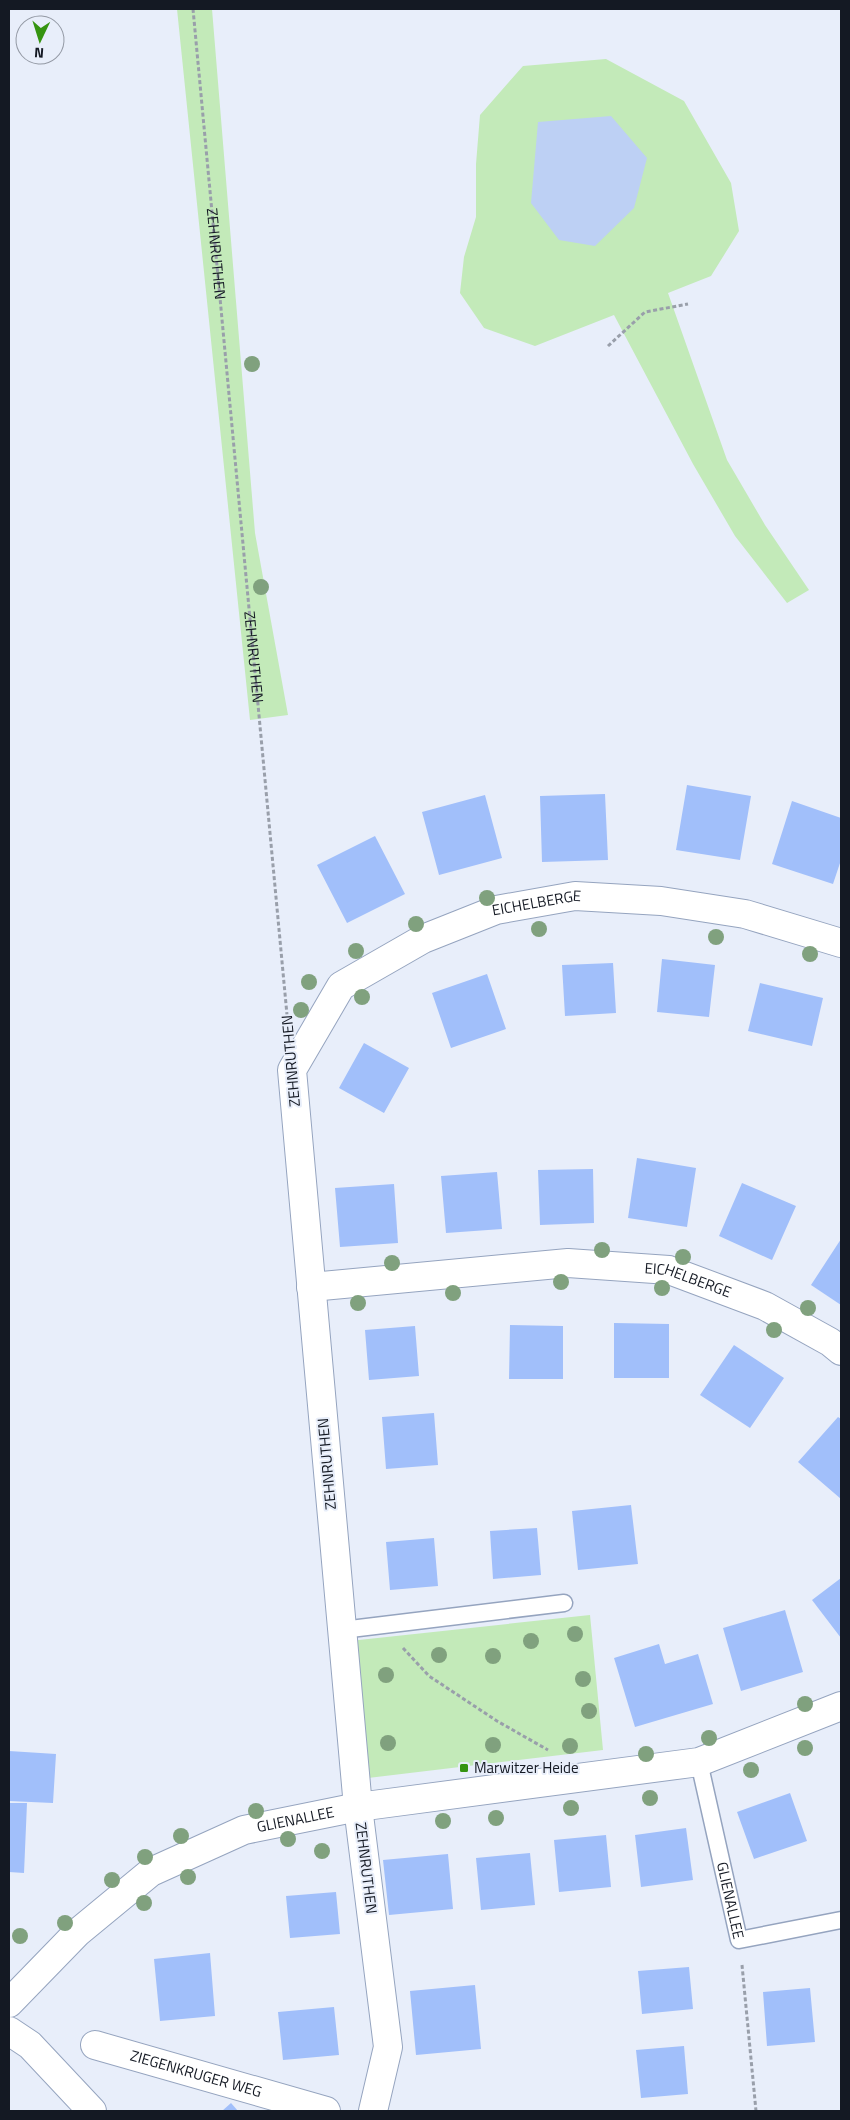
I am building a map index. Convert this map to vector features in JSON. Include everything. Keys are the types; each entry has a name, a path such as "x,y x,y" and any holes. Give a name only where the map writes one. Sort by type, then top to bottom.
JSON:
{"street":[{"name":"EICHELBERGE","path":"292,1070 341,986 423,939 496,910 575,896 661,901 745,914 841,943"},
{"name":"ZEHNRUTHEN","path":"292,1070 358,1807 388,2047 373,2111"},
{"name":"EICHELBERGE","path":"311,1288 568,1263 669,1270 765,1306 830,1342 841,1351"},
{"name":"GLIENALLEE","path":"9,2003 77,1932 151,1872 244,1830 358,1807 699,1762 841,1706"},
{"path":"9,2031 30,2045 92,2111"},
{"name":"ZIEGENKRUGER WEG","path":"95,2044 326,2111"}],"lane":[{"path":"342,1630 564,1603"},
{"name":"GLIENALLEE","path":"699,1762 739,1940 841,1920"}],"path":[{"name":"ZEHNRUTHEN","path":"193,9 287,1021"},
{"path":"608,346 646,312 688,304"},
{"path":"382,1625 429,1676 497,1721 593,1776"},
{"path":"739,1940 756,2111"}],"green space":[{"path":"177,9 212,9 255,533 288,715 250,720"},
{"path":"606,59 684,101 731,183 739,231 711,276 668,293 727,460 765,525 809,590 787,603 735,536 693,464 614,315 535,346 484,328 460,293 464,257 476,217 476,164 480,115 523,66"},
{"path":"590,1615 603,1750 343,1781 331,1643"}],"water":[{"path":"611,116 647,158 634,208 595,246 559,240 531,203 538,122"}],"building":[{"path":"687,785 751,796 740,860 676,850"},
{"path":"605,794 608,860 542,862 540,796"},
{"path":"485,795 502,858 439,875 422,812"},
{"path":"792,801 841,818 841,860 833,884 772,864"},
{"path":"375,836 405,894 347,923 317,865"},
{"path":"662,959 715,965 709,1017 657,1012"},
{"path":"613,963 616,1013 565,1016 562,965"},
{"path":"487,974 506,1029 451,1048 432,993"},
{"path":"760,983 823,998 812,1046 748,1031"},
{"path":"364,1043 409,1068 384,1113 339,1088"},
{"path":"637,1158 696,1168 687,1227 628,1218"},
{"path":"593,1169 594,1223 540,1225 538,1170"},
{"path":"497,1172 502,1229 446,1233 441,1176"},
{"path":"742,1183 796,1206 772,1260 719,1236"},
{"path":"394,1184 398,1243 340,1247 335,1188"},
{"path":"841,1239 841,1305 811,1285"},
{"path":"614,1323 669,1324 669,1378 614,1378"},
{"path":"510,1325 563,1326 563,1379 509,1379"},
{"path":"415,1326 419,1376 369,1380 365,1330"},
{"path":"734,1345 784,1378 750,1428 700,1395"},
{"path":"434,1413 438,1465 386,1469 382,1417"},
{"path":"838,1417 841,1419 841,1499 798,1462"},
{"path":"631,1505 638,1564 578,1570 572,1511"},
{"path":"537,1528 541,1575 493,1579 490,1531"},
{"path":"434,1538 438,1586 390,1590 386,1542"},
{"path":"841,1578 841,1638 812,1600"},
{"path":"785,1610 803,1672 741,1691 723,1628"},
{"path":"659,1644 665,1664 698,1654 713,1704 635,1727 614,1658"},
{"path":"9,1751 56,1754 53,1803 9,1801"},
{"path":"790,1793 807,1841 754,1859 737,1812"},
{"path":"9,1803 27,1803 24,1873 9,1872"},
{"path":"686,1828 693,1880 641,1887 635,1835"},
{"path":"606,1835 611,1887 559,1892 554,1840"},
{"path":"530,1853 535,1905 481,1910 476,1858"},
{"path":"448,1854 453,1909 389,1915 383,1860"},
{"path":"336,1892 340,1934 290,1938 286,1896"},
{"path":"210,1953 215,2016 160,2021 154,1959"},
{"path":"689,1967 693,2009 642,2014 638,1971"},
{"path":"475,1985 481,2049 416,2055 410,1991"},
{"path":"810,1988 815,2042 767,2046 763,1992"},
{"path":"334,2007 339,2055 283,2060 278,2012"},
{"path":"684,2046 688,2094 641,2098 636,2050"},
{"path":"231,2103 238,2111 222,2111"}],"place":[{"name":"Marwitzer Heide","path":"464,1768"}]}
